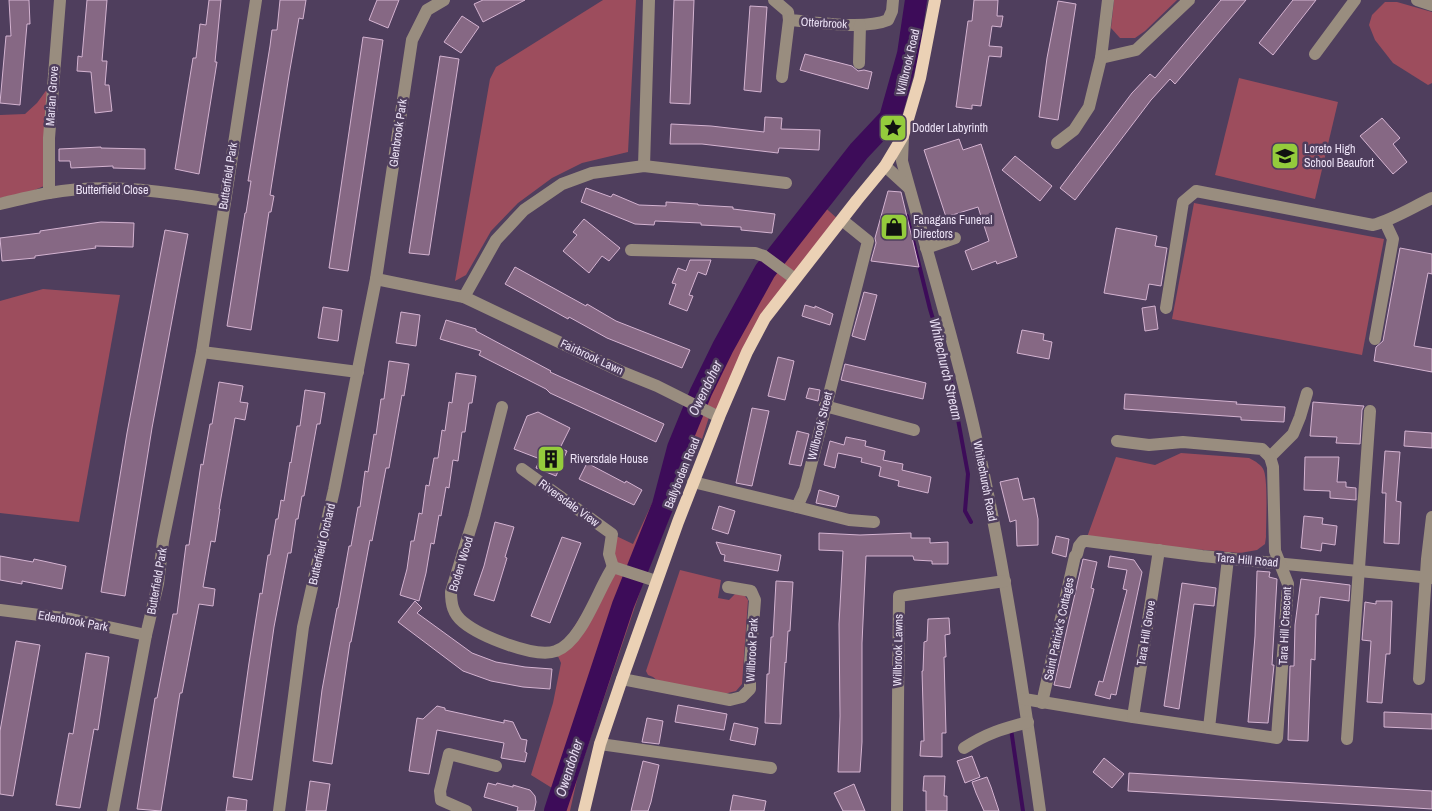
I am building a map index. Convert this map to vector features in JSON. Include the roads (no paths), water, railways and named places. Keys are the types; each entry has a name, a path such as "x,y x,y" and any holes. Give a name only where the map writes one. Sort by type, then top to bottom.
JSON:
{"main road":[{"name":"Willbrook Road","path":"888,161 903,136 920,78 935,0"},
{"name":"Ballyboden Road","path":"584,811 600,744 656,581 693,482 747,352 765,318 888,161"}],"street":[{"name":"Marian Grove","path":"49,193 49,138 60,0"},
{"name":"Butterfield Park","path":"113,811 146,635 158,584 163,541 202,352 256,0"},
{"name":"Glenbrook Park","path":"376,279 412,40 427,10 444,0"},
{"path":"644,166 649,0"},
{"name":"Otterbrook","path":"774,0 788,12 789,20 782,77"},
{"name":"Otterbrook","path":"789,20 860,25 878,24 888,20 892,11 893,0"},
{"path":"1057,143 1074,130 1090,107 1101,58 1108,0"},
{"path":"1101,58 1136,50 1189,0"},
{"path":"1315,54 1355,0"},
{"path":"1417,0 1432,5"},
{"name":"Otterbrook","path":"859,63 860,25"},
{"name":"Whitechurch Road","path":"903,136 902,161 973,424 1005,581 1028,722 1040,811"},
{"path":"888,161 908,187"},
{"path":"464,297 496,240 524,210 562,184 592,173 644,166 786,183"},
{"name":"Butterfield Close","path":"0,204 49,193 127,188 169,192 224,201"},
{"path":"1166,308 1183,202 1196,191 1373,225 1385,222 1392,216 1432,198"},
{"name":"Willbrook Street","path":"797,507 805,489 869,235 842,220"},
{"path":"1375,339 1393,239 1385,222"},
{"path":"926,248 955,238"},
{"path":"631,250 755,252 795,279"},
{"name":"Fairbrook Lawn","path":"376,279 464,297 620,371 657,386 719,418"},
{"name":"Butterfield Orchard","path":"279,811 303,628 334,490 376,279"},
{"path":"202,352 358,372"},
{"path":"1117,441 1149,445 1183,442 1262,449 1270,457 1293,434 1300,418 1306,393"},
{"path":"825,406 914,430"},
{"name":"Boden Wood","path":"502,407 474,517 451,592 451,605 455,612 464,623 511,646 539,652 556,651 574,638 596,601 605,578 613,567"},
{"path":"1347,738 1370,411"},
{"name":"Tara Hill Crescent","path":"1208,728 1277,738 1288,584 1275,551 1273,467 1270,457"},
{"name":"Riversdale View","path":"522,469 612,534 609,554 613,567"},
{"path":"693,482 849,520 874,522"},
{"path":"1419,679 1429,577 1432,517"},
{"name":"Tara Hill Road","path":"1076,555 1079,546 1083,541 1087,541 1228,558 1429,577"},
{"name":"Tara Hill Grove","path":"1133,717 1159,550"},
{"name":"Saint Patrick's Cottages","path":"1042,703 1076,555"},
{"path":"1024,699 1208,728 1228,558"},
{"path":"613,567 656,581"},
{"name":"Willbrook Lawns","path":"896,811 898,596 1005,581"},
{"name":"Willbrook Park","path":"622,679 730,700 742,697 750,689 755,600 751,591 728,586"},
{"name":"Edenbrook Park","path":"0,610 71,619 146,635"},
{"path":"964,748 980,737 1000,729 1028,722"},
{"path":"600,744 771,768"},
{"path":"466,811 441,800 440,791 449,754 496,766"}],"waterway":[{"name":"Owendoher","path":"555,811 623,605 663,505 678,448 701,392 723,347 765,271 859,151 890,118 908,54 916,0"},
{"name":"Whitechurch Stream","path":"907,216 930,309 950,376 968,474 965,511 971,522"},
{"name":"Whitechurch Stream","path":"1011,729 1023,811"}],"place":[{"name":"Dodder Labyrinth","path":"893,128"},
{"name":"Loreto High School Beaufort","path":"1285,156"},
{"name":"Fanagans Funeral Directors","path":"894,227"},
{"name":"Riversdale House","path":"551,459"}]}
